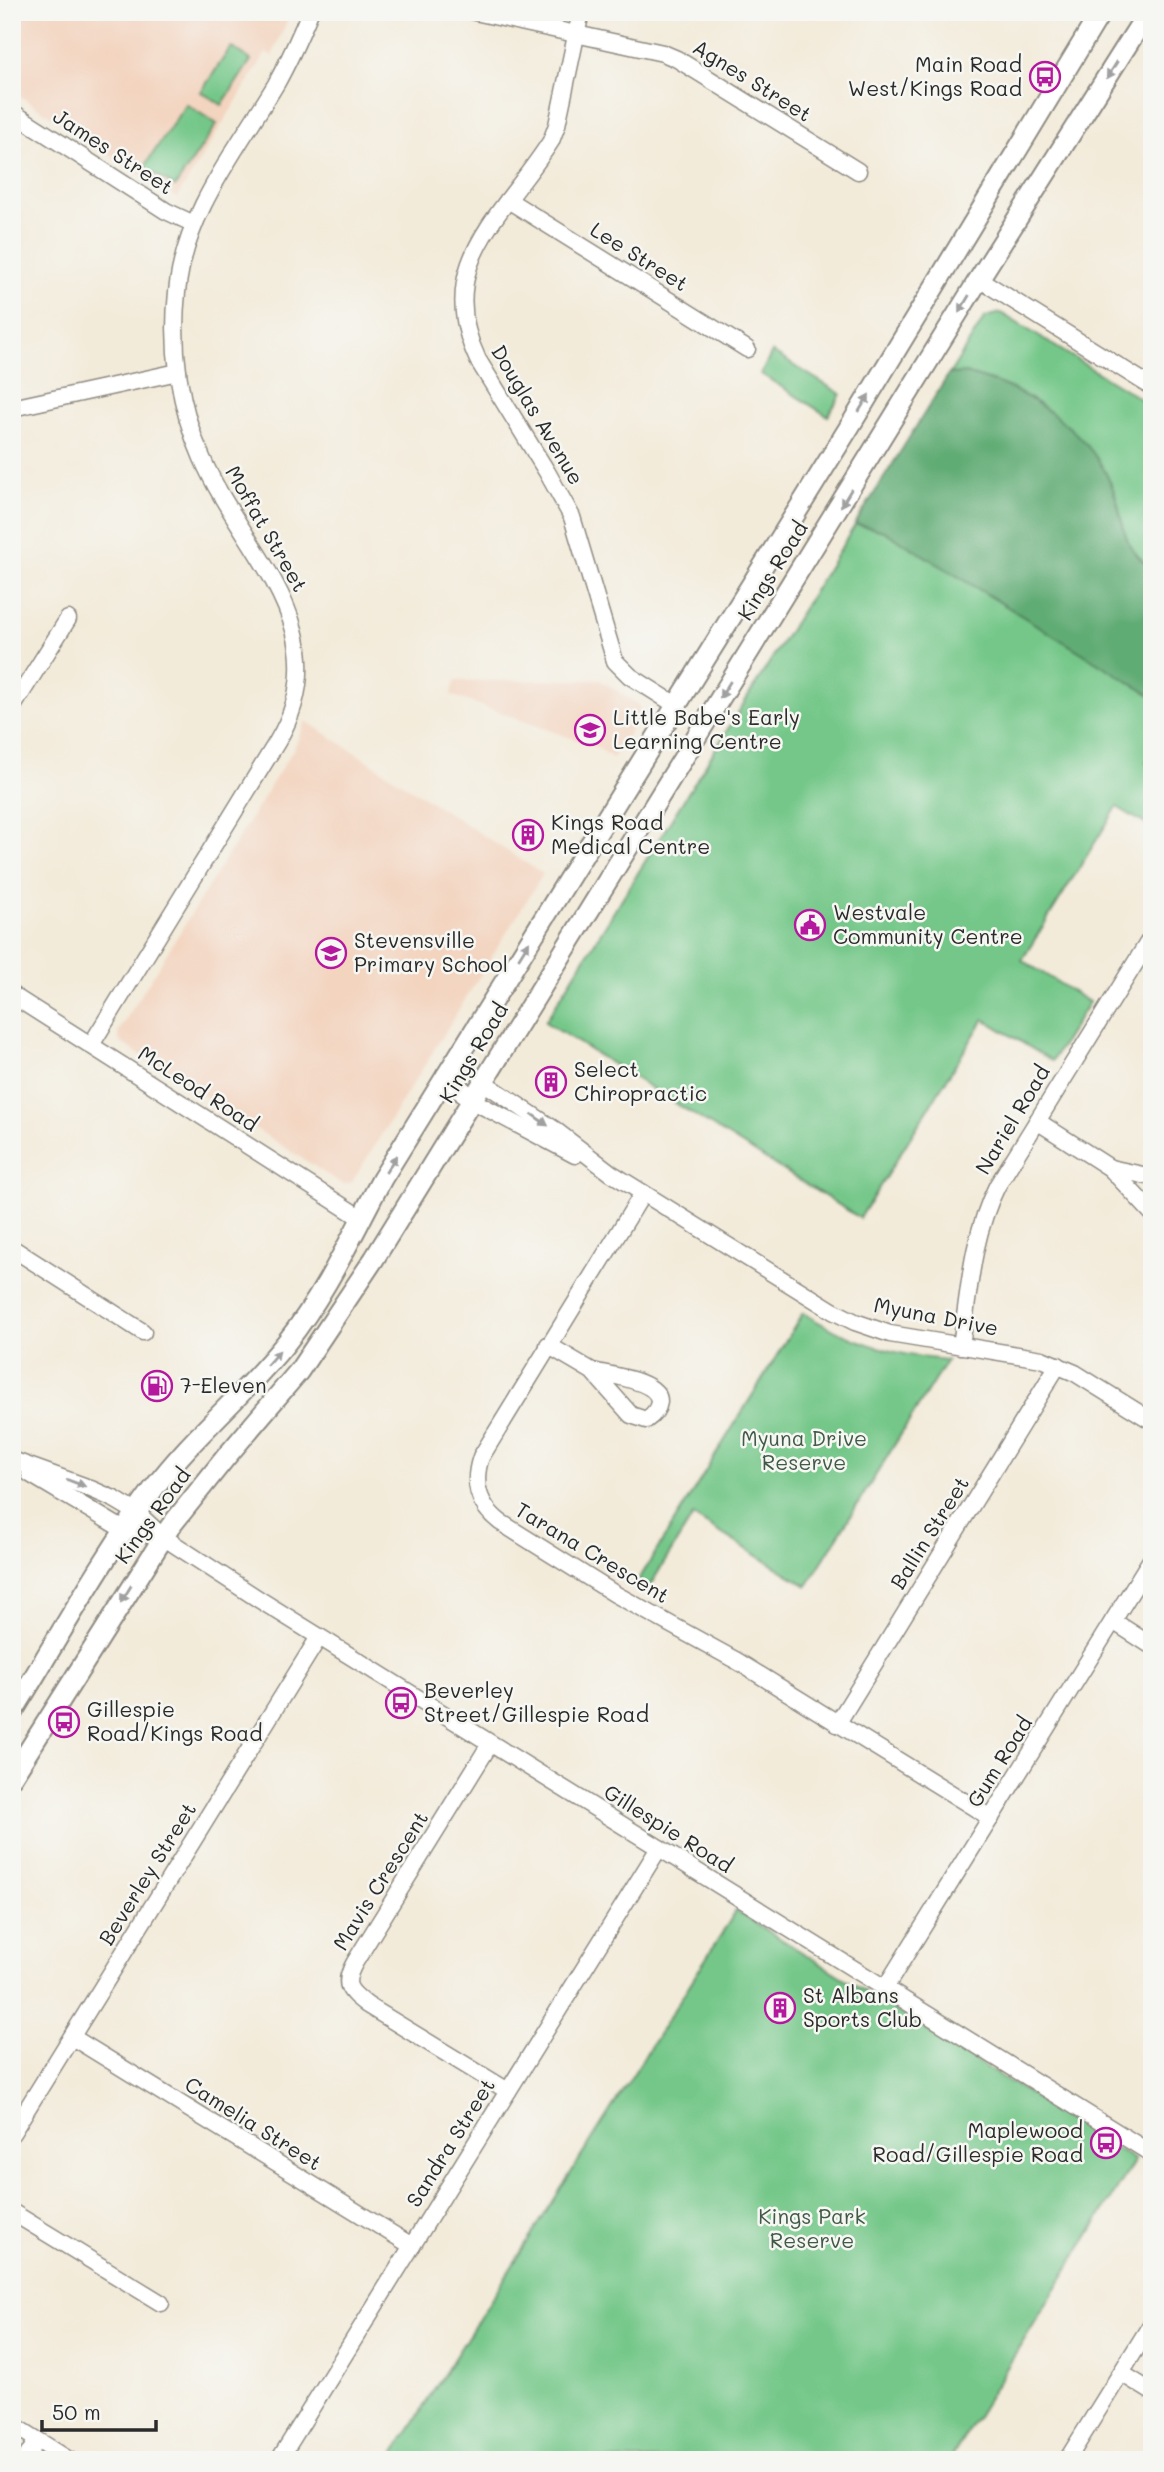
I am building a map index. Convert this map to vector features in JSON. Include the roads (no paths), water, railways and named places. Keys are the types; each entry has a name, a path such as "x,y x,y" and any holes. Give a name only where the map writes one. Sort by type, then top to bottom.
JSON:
{"main road":[{"name":"Kings Road","path":"12,1713 63,1625 136,1512 190,1444 264,1368 303,1320 342,1259 382,1179 843,438 1101,12"},
{"name":"Kings Road","path":"12,1777 163,1537 211,1474 299,1371 374,1259 704,722 1148,12"},
{"path":"950,262 979,279"},
{"path":"676,705 704,722"},
{"path":"446,1076 483,1082"},
{"path":"446,1076 473,1101"}],"street":[{"name":"Moffat Street","path":"90,1045 283,733 295,701 299,650 292,618 275,583 202,459 184,408 178,372 177,292 186,245 194,224 224,166 277,82 310,12"},
{"name":"Agnes Street","path":"475,12 650,49 677,59 858,171"},
{"name":"Douglas Avenue","path":"581,12 557,125 551,141 475,249 467,272 463,298 464,316 471,347 572,517 615,661 629,676 676,705"},
{"name":"James Street","path":"12,112 166,211 194,224"},
{"name":"Lee Street","path":"508,201 747,349"},
{"path":"979,279 1152,387"},
{"path":"12,408 178,372"},
{"path":"12,708 68,619"},
{"name":"Nariel Road","path":"961,1346 974,1252 986,1208 1152,936"},
{"name":"McLeod Road","path":"12,995 361,1218"},
{"name":"Myuna Drive","path":"483,1082 555,1130 611,1173"},
{"name":"Myuna Drive","path":"473,1101 611,1173 788,1284 855,1322 890,1334 1027,1355 1058,1365 1152,1421"},
{"path":"1037,1121 1110,1168 1152,1213"},
{"path":"1110,1168 1152,1177"},
{"name":"Tarana Crescent","path":"643,1193 481,1457 477,1486 487,1511 500,1522 615,1594 737,1661 991,1818"},
{"path":"12,1248 143,1332"},
{"path":"548,1345 592,1371"},
{"name":"Ballin Street","path":"837,1724 1058,1365"},
{"name":"Gillespie Road","path":"12,1462 124,1530 163,1537"},
{"name":"Gillespie Road","path":"12,1462 84,1486 136,1512 163,1537 319,1637 1152,2154"},
{"name":"Gum Road","path":"885,1989 1152,1558"},
{"path":"1112,1621 1152,1646"},
{"name":"Beverley Street","path":"12,2133 319,1637"},
{"name":"Mavis Crescent","path":"490,1744 355,1962 348,1974 347,1984 354,1995 367,2005 508,2091"},
{"name":"Sandra Street","path":"279,2460 659,1848"},
{"name":"Camelia Street","path":"72,2037 412,2246"},
{"path":"12,2212 161,2303"},
{"path":"1067,2460 1152,2323"},
{"path":"1121,2373 1152,2392"},
{"path":"12,2424 69,2460"},
{"path":"25,2460 37,2440"}],"place":[{"name":"Main Road West/Kings Road","path":"1045,77"},
{"name":"Little Babe's Early Learning Centre","path":"590,730"},
{"name":"Kings Road Medical Centre","path":"528,835"},
{"name":"Westvale Community Centre","path":"810,925"},
{"name":"Stevensville Primary School","path":"331,953"},
{"name":"Select Chiropractic","path":"551,1082"},
{"name":"7-Eleven","path":"157,1386"},
{"name":"Beverley Street/Gillespie Road","path":"401,1703"},
{"name":"Gillespie Road/Kings Road","path":"64,1722"},
{"name":"St Albans Sports Club","path":"780,2008"},
{"name":"Maplewood Road/Gillespie Road","path":"1106,2143"}],"park label":[{"name":"Myuna Drive Reserve","path":"804,1451"},
{"name":"Kings Park Reserve","path":"812,2229"}]}
